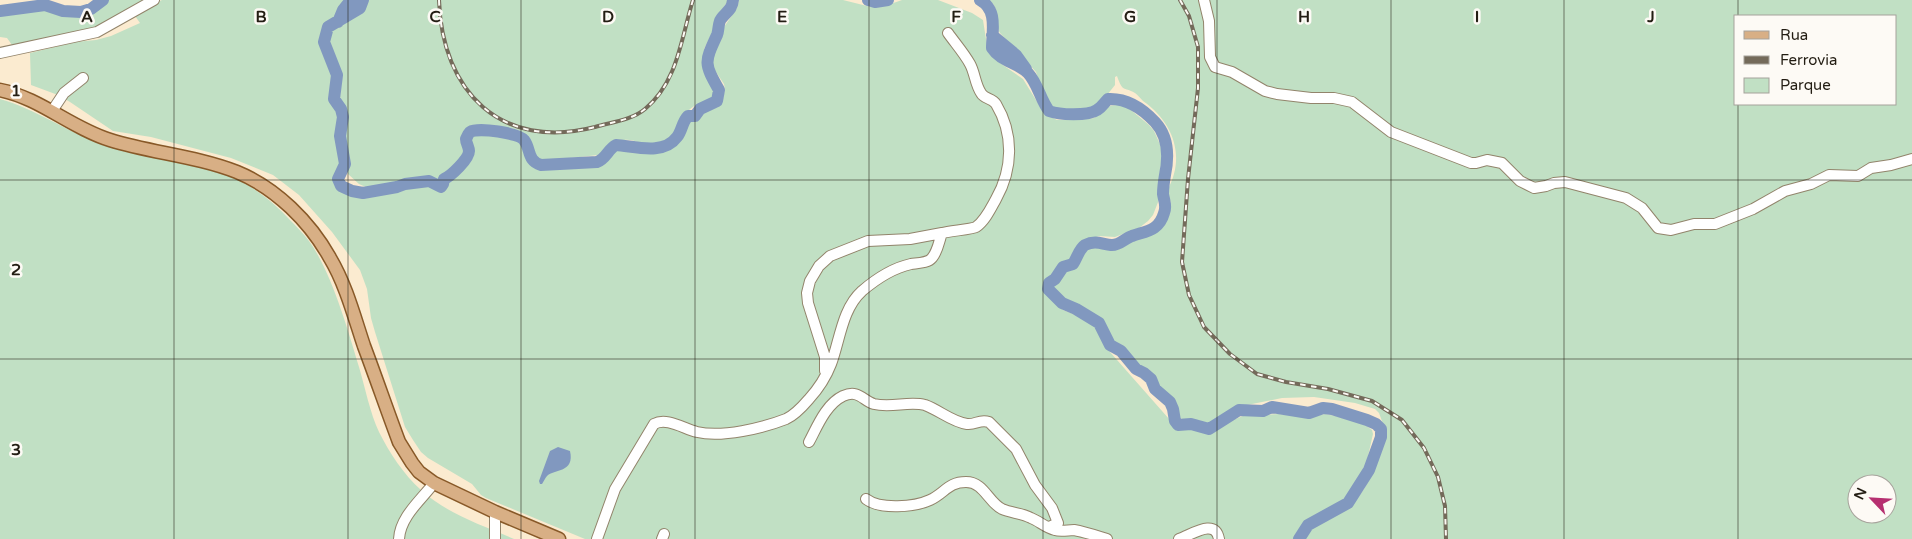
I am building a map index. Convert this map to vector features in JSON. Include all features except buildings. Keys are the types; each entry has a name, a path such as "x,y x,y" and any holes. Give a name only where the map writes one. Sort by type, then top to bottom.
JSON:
{"main road":[{"path":"0,90 52,111 102,138 206,161 238,173 267,189 294,211 320,242 338,275 404,453 420,472 434,483 495,512 559,539"}],"street":[{"path":"0,53 97,32 154,0"},
{"path":"1204,0 1209,21 1210,57 1215,67 1232,72 1265,91 1311,98 1334,98 1352,102 1391,132 1471,162 1476,163 1486,160 1502,163 1520,181 1534,188 1565,182 1626,198 1642,208 1658,228 1664,230 1682,228 1694,224 1715,224 1752,209 1785,191 1810,184 1824,176 1858,176 1871,168 1891,166 1912,159"},
{"path":"824,379 825,357 808,303 807,293 810,281 819,266 830,256 863,242 910,239 957,229 972,229 981,223 1004,185 1009,160 1007,133 996,104 981,94 971,66 948,33"},
{"path":"52,111 64,93 83,78"},
{"path":"597,539 615,489 654,424 664,422 710,434 754,428 789,418 805,404 824,379 831,364 846,315 851,304 860,293 884,275 896,269 930,260 942,233"},
{"path":"809,442 826,412 838,399 849,394 863,396 874,404 923,405 967,424 978,421 989,422 1016,449 1035,485 1052,508 1058,523 1049,527"},
{"path":"866,499 871,503 906,506 931,500 951,484 970,482 980,487 999,508 1033,518 1056,531 1074,530 1107,539"},
{"path":"399,539 400,529 406,517 434,483"},
{"path":"495,512 495,539"},
{"path":"1180,539 1208,527 1218,532 1219,539"}],"green space":[{"path":"107,0 144,0 102,26 16,47 7,38 0,37 0,13 42,9 57,13 82,15 95,10"},
{"path":"162,0 346,0 335,19 322,33 320,44 334,74 331,99 339,117 335,136 340,161 336,186 347,193 361,197 429,184 442,190 470,158 470,138 472,134 495,134 518,141 527,158 533,164 547,169 602,163 616,149 642,153 666,150 682,137 690,121 701,113 718,107 722,103 725,89 724,84 712,66 712,57 724,27 737,8 739,0 843,0 871,7 885,6 902,0 938,0 972,13 983,20 988,52 1023,79 1044,113 1057,120 1086,119 1094,118 1110,106 1121,104 1149,125 1154,131 1163,151 1159,178 1160,197 1153,215 1139,228 1115,237 1099,236 1085,242 1070,259 1058,266 1046,281 1045,293 1063,310 1083,318 1095,326 1110,352 1177,428 1209,432 1243,416 1279,414 1311,417 1325,414 1346,418 1364,424 1372,430 1373,434 1366,465 1343,502 1316,515 1302,528 1295,539 585,539 486,498 472,484 421,452 405,427 375,332 367,289 360,270 332,232 299,195 273,175 231,158 151,137 113,131 58,95 31,85 30,53 75,42 111,36 140,23 133,13"},
{"path":"366,0 729,0 717,16 712,33 704,49 704,68 714,88 712,98 694,106 688,111 673,135 665,142 648,145 624,140 615,143 598,155 543,161 533,156 526,138 517,130 480,125 468,129 463,144 466,151 464,155 440,180 421,178 370,189 359,184 348,174 343,141 345,115 340,97 341,79 327,40 331,29 353,18 361,10"},
{"path":"989,0 1912,0 1912,539 1303,539 1313,526 1353,504 1364,489 1378,460 1386,432 1379,413 1375,409 1355,403 1314,397 1282,398 1247,405 1209,424 1184,420 1180,418 1167,394 1158,388 1150,374 1133,362 1115,344 1103,320 1077,305 1065,303 1052,289 1052,286 1059,280 1063,270 1078,263 1086,249 1097,245 1114,248 1134,237 1152,234 1163,224 1171,203 1167,191 1176,166 1174,142 1169,130 1154,110 1136,94 1122,87 1117,76 1115,77 1115,85 1099,105 1083,111 1053,110 1045,101 1036,72 1000,33 996,11"},
{"path":"0,99 26,108 100,143 127,151 210,168 232,176 253,188 272,203 307,238 325,268 344,319 376,425 397,463 415,484 442,506 514,539 0,539"}],"water":[{"path":"558,447 570,451 570,463 567,467 547,476 542,484 540,484 539,481 550,451"}],"waterway":[{"path":"0,11 45,5 63,11 81,12 91,9 103,0"},
{"path":"338,22 343,10 351,0"},
{"path":"363,0 360,8 328,27 324,42 337,75 334,99 341,109 343,117 340,136 345,164 338,179 341,186 363,193 429,181 441,187 444,179 455,171 466,158 469,151 466,139 470,132 474,131 498,132 521,137 526,143 533,161 541,165 597,162 603,159 616,145 656,148 671,143 679,135 688,116 695,116 700,109 717,101 719,90 708,68 708,58 720,21 730,9 733,0"},
{"path":"868,0 875,2 888,0"},
{"path":"980,0 986,4 992,15 992,48 1004,59 1019,66 1028,73 1049,111 1066,114 1087,113 1099,109 1108,99 1122,100 1139,108 1155,122 1163,134 1167,147 1163,194 1165,208 1159,223 1155,227 1117,244 1095,243 1085,245 1073,264 1063,267 1055,279 1049,283 1048,289 1062,303 1099,323 1110,345 1121,351 1136,369 1151,379 1155,389 1170,402 1175,421 1178,425 1191,424 1209,429 1239,410 1263,411 1272,407 1309,413 1323,408 1367,420 1376,424 1381,429 1381,437 1369,470 1348,503 1308,525 1299,539"},
{"path":"992,35 1016,55 1026,69"}],"railway":[{"path":"439,0 443,33 451,62 465,87 483,107 505,122 531,130 561,132 595,127 628,118 645,109 656,98 672,73 693,0"},
{"path":"1180,0 1189,16 1198,47 1198,88 1188,179 1182,262 1189,295 1204,327 1230,354 1257,374 1286,382 1328,389 1372,401 1402,420 1424,448 1438,477 1445,506 1446,539"}]}
